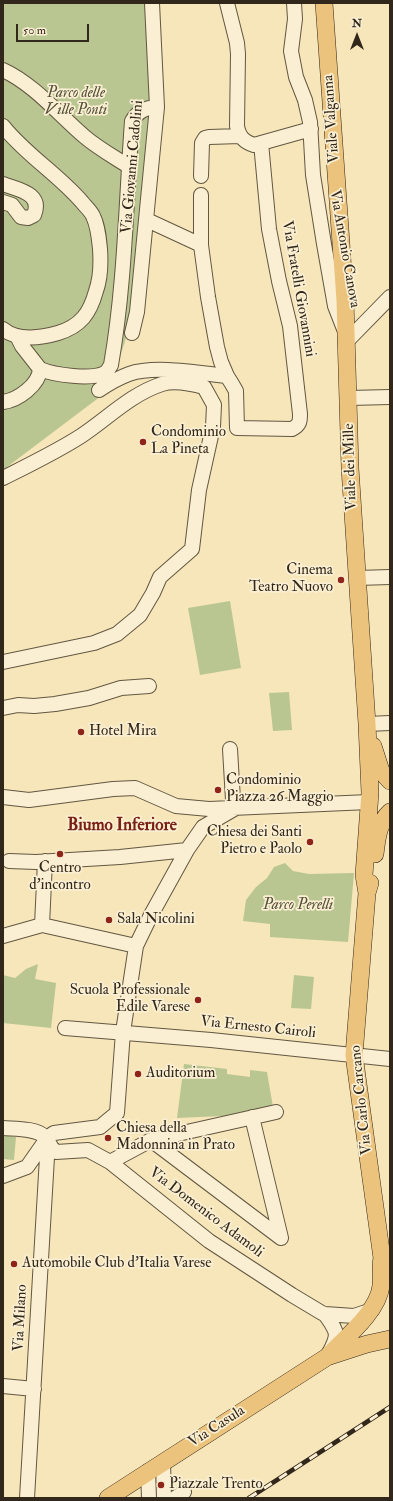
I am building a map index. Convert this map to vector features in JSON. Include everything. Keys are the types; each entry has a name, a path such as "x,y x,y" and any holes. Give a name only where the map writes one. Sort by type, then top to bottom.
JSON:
{"main road":[{"name":"Viale Valganna","path":"324,3 339,210"},
{"name":"Viale dei Mille","path":"339,210 347,338 350,468 367,724 380,772 370,784"},
{"name":"Via Carlo Carcano","path":"370,784 378,813 364,875 367,893 354,1055 382,1258 381,1285 378,1298 372,1310"},
{"name":"Via Carlo Carcano","path":"382,1258 387,1266 390,1289"},
{"path":"327,1357 372,1310"},
{"path":"327,1357 367,1344 390,1339"},
{"name":"Via Casula","path":"108,1498 327,1357"}],"street":[{"name":"Via Giovanni Cadolini","path":"132,333 137,312 157,108 152,3"},
{"path":"227,3 237,43 237,126 240,136 246,143 254,145 311,129"},
{"name":"Via Antonio Canova","path":"294,3 295,20 291,51 296,77 305,100 311,129 313,175 335,306 347,338"},
{"path":"3,70 16,76 35,91 85,137 128,166"},
{"path":"7,333 22,346 40,369 58,375 73,376 104,374 108,370 111,365 122,277 132,121 137,113 146,108 157,108"},
{"path":"3,126 26,152"},
{"path":"201,176 202,143 204,138 209,136 240,136"},
{"path":"3,143 26,152 41,162 73,191 93,216 99,234 101,260 100,281 92,304 80,321 70,330 29,338 7,333"},
{"name":"Via Fratelli Giovannini","path":"227,376 236,391 237,428 292,429 297,427 300,421 290,326 279,281 269,229 261,143"},
{"path":"3,184 30,194 36,201 37,208 34,215 28,218 21,217 12,205 3,202"},
{"path":"99,390 130,374 148,370 166,370 227,376 217,347 208,298 201,245 201,195"},
{"path":"146,220 201,245"},
{"path":"347,338 389,301"},
{"path":"3,402 12,401 36,382 40,375 40,369"},
{"path":"3,478 55,452 82,435 129,400 164,383 189,383 204,387 214,405 213,427 199,490 192,549 160,577 153,594 140,615 117,634 94,643 3,662"},
{"path":"349,398 390,397"},
{"path":"357,578 390,577"},
{"path":"3,708 18,705 34,706 55,704 89,698 121,688 149,686"},
{"path":"367,724 390,723"},
{"path":"230,749 234,805"},
{"path":"3,797 29,800 113,789 135,788 176,806 209,810 234,805 378,813"},
{"path":"3,1176 27,1167 48,1140 48,1137 54,1133 100,1127 117,1113 124,1032 136,946 151,915 187,850 203,827 234,805"},
{"path":"9,861 120,857 187,850"},
{"path":"41,861 42,925"},
{"path":"3,936 42,925 136,946"},
{"name":"Via Ernesto Cairoli","path":"65,1028 124,1032 390,1059"},
{"path":"110,1162 151,1140 252,1116 276,1112"},
{"path":"151,1140 281,1238 252,1116"},
{"path":"3,1128 36,1132 48,1140"},
{"name":"Via Domenico Adamoli","path":"48,1140 51,1148 56,1152 88,1150 110,1162 209,1241 292,1295 325,1314 334,1327 337,1335 335,1343 327,1357"},
{"name":"Via Milano","path":"27,1498 48,1140"},
{"name":"Via Domenico Adamoli","path":"325,1314 354,1316 372,1310"},
{"path":"3,1386 34,1389"},
{"path":"141,1498 152,1469"},
{"path":"149,1498 152,1469"},
{"path":"152,1469 157,1498"},
{"path":"152,1469 164,1498"}],"green space":[{"name":"Parco delle Ville Ponti","path":"3,3 147,3 151,111 128,332 117,366 103,381 109,390 3,470"},
{"path":"230,601 241,668 200,675 188,608"},
{"path":"289,692 292,730 273,731 269,693"},
{"name":"Parco Perelli","path":"285,863 293,871 309,874 354,873 348,942 270,937 270,924 243,921 246,900 256,887 267,878 274,867"},
{"path":"38,964 35,979 56,983 51,1028 3,1023 3,975 15,978 26,969"},
{"path":"294,975 314,977 311,1009 291,1008"},
{"path":"184,1064 227,1069 227,1074 250,1077 250,1070 267,1072 273,1107 246,1115 177,1118"},
{"path":"3,1135 16,1137 14,1160 3,1159"}],"railway":[{"path":"249,1498 390,1407"}],"place":[{"name":"Condominio La Pineta","path":"143,442"},
{"name":"Cinema Teatro Nuovo","path":"341,580"},
{"name":"Hotel Mira","path":"81,732"},
{"name":"Condominio Piazza 26 Maggio","path":"218,790"},
{"name":"Chiesa dei Santi Pietro e Paolo","path":"310,842"},
{"name":"Centro d'incontro","path":"60,854"},
{"name":"Sala Nicolini","path":"109,920"},
{"name":"Scuola Professionale Edile Varese","path":"198,1000"},
{"name":"Auditorium","path":"138,1074"},
{"name":"Chiesa della Madonnina in Prato","path":"108,1138"},
{"name":"Automobile Club d'Italia Varese","path":"14,1264"},
{"name":"Piazzale Trento","path":"161,1485"}],"district":[{"name":"Biumo Inferiore","path":"122,826"}]}
